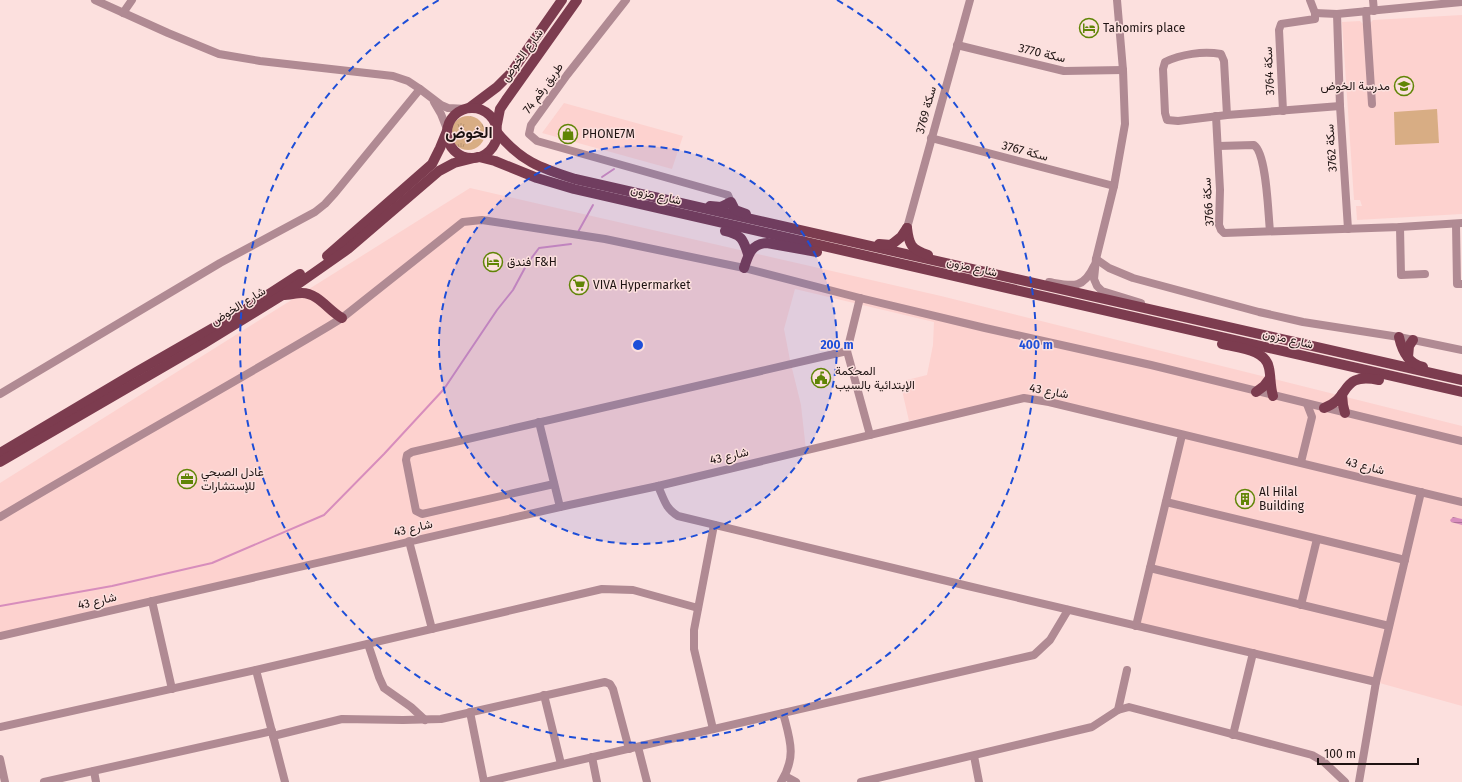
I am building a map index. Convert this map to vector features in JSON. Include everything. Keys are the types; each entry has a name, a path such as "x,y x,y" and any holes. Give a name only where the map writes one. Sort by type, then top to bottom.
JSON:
{"main road":[{"name":"شارع الخوض","path":"468,109 497,87 511,73 562,0"},
{"name":"شارع الخوض","path":"496,130 500,109 577,0"},
{"path":"468,109 477,109 490,116 494,122 496,130 496,140 487,153 478,157 470,158 455,152 447,139 448,124 458,113 468,109"},
{"name":"شارع الخوض","path":"0,453 246,309 330,254 432,164 447,130"},
{"name":"شارع مزون","path":"496,130 507,144 520,156 546,170 575,179 811,232 970,270 1462,380"},
{"name":"شارع الخوض","path":"0,462 196,348 281,296 348,249 439,172 454,163 478,157"},
{"name":"شارع مزون","path":"478,157 501,162 527,175 553,184 653,208 1462,392"},
{"path":"680,203 693,203 721,207 731,202 735,210 741,213 811,232 891,245 901,237 907,228"},
{"path":"653,208 670,218 737,234 743,240 748,254"},
{"path":"907,228 908,240 919,252 970,270"},
{"path":"744,268 748,254 755,247 764,243 836,256 857,254"},
{"path":"281,296 303,293 310,294 342,318"},
{"path":"1166,324 1178,333 1258,354 1267,362 1274,396"},
{"path":"1399,337 1402,348 1408,357 1417,365 1462,375"},
{"path":"1408,357 1409,346 1413,340"},
{"path":"1324,408 1334,402 1351,382 1365,377 1421,388 1444,388"},
{"path":"1256,392 1264,386 1270,378"},
{"path":"1342,394 1345,412"}],"street":[{"path":"95,0 219,54 260,62 388,75 408,81 441,105 448,108 468,109"},
{"path":"123,13 132,0"},
{"name":"طريق رقم 74","path":"626,0 567,75 531,124 529,134 537,141 728,195 731,202"},
{"name":"سكة 3769","path":"907,228 970,0"},
{"path":"1117,0 1123,70 1125,124 1114,186 1096,260 1094,279 1097,286 1102,291 1149,305 1165,313"},
{"path":"1310,0 1314,13 1337,14 1437,2 1462,2"},
{"path":"1372,104 1370,11 1373,0"},
{"name":"سكة 3764","path":"1283,111 1279,30 1281,24 1315,19 1314,13"},
{"name":"سكة 3762","path":"1337,14 1340,106 1348,229"},
{"name":"سكة 3770","path":"957,46 1064,72 1123,70"},
{"name":"سكة 3764","path":"1227,115 1224,60 1221,54 1212,52 1175,56 1165,62 1163,69 1165,113 1167,120 1178,121 1216,116 1340,106"},
{"path":"0,394 220,263 315,212 325,204 367,156 420,89"},
{"path":"430,97 441,114 447,130"},
{"name":"سكة 3766","path":"1216,116 1220,190 1220,225 1221,230 1224,233 1348,229"},
{"name":"سكة 3767","path":"931,138 1114,186"},
{"path":"1218,146 1254,145 1259,150 1264,169 1270,231"},
{"path":"0,517 60,481 246,376 342,318 452,230 463,222 473,220 482,220 605,239 744,268 860,298 1151,365 1256,392 1462,441"},
{"path":"1348,229 1459,223 1457,284 1462,284"},
{"path":"1400,227 1401,274 1425,274"},
{"path":"1017,280 1035,280 1070,285 1078,284 1088,277 1096,260"},
{"path":"1096,260 1109,268 1133,278 1303,322 1399,337 1462,350"},
{"path":"860,298 847,351 870,435"},
{"path":"554,484 422,514 416,511 406,462 407,456 410,453 539,422 847,351"},
{"name":"شارع 43","path":"0,636 409,541 658,486 1024,398 1042,400 1462,502"},
{"path":"1301,462 1312,417 1307,404"},
{"path":"1312,417 1324,408"},
{"path":"539,422 560,507"},
{"path":"1136,626 1182,435"},
{"path":"658,486 667,506 678,516 1068,610 1376,682"},
{"path":"1359,782 1376,682 1421,492"},
{"path":"1166,502 1405,560"},
{"path":"714,525 694,630 694,649 714,729"},
{"path":"1301,605 1317,539"},
{"path":"409,541 432,629"},
{"path":"1150,568 1390,626"},
{"path":"0,727 256,670 602,589 633,590 698,608"},
{"path":"152,601 172,689"},
{"path":"470,712 485,782 1034,655 1050,640 1068,610"},
{"path":"368,644 384,688 411,707 425,720"},
{"path":"1233,735 1253,653"},
{"path":"256,670 285,782"},
{"path":"1118,710 1127,670"},
{"path":"44,782 342,719 441,719 603,682 608,682 613,689 629,749"},
{"path":"544,695 561,764"},
{"path":"862,782 1092,727 1118,710 1128,707 1233,735 1271,743 1312,755 1324,762 1345,782"},
{"path":"784,713 792,746 788,768 783,779 796,782"},
{"path":"638,747 647,782"},
{"path":"974,756 980,782"},
{"path":"592,757 597,782"},
{"path":"0,759 5,782"},
{"path":"94,771 96,782"}],"shaded area":[{"name":"مدرسة الخوض","path":"1462,15 1462,214 1357,220 1356,206 1362,206 1360,200 1354,200 1342,22 1360,21 1363,24 1370,23 1373,20"},
{"path":"564,103 683,136 672,169 542,133"},
{"path":"470,188 941,296 1462,426 1462,706 1376,682 1136,626 1182,435 1016,399 909,421 901,386 907,380 927,375 933,345 934,322 795,289 784,329 801,405 806,450 0,636 0,483"},
{"path":"1453,517 1462,519 1462,525 1451,522 1450,520"}],"green space":[{"path":"1437,109 1439,143 1395,145 1394,112"},
{"path":"468,116 480,121 485,133 480,145 468,150 456,145 451,133 456,121"}],"waterway":[{"path":"602,177 614,169"},
{"path":"578,232 593,205"},
{"path":"0,606 112,586 212,563 324,515 384,454 444,389 497,310 513,290 527,264 539,248 571,244"}],"place":[{"name":"Tahomirs place","path":"1089,28"},
{"name":"مدرسة الخوض","path":"1404,86"},
{"name":"PHONE7M","path":"568,134"},
{"name":"فندق F&H","path":"493,262"},
{"name":"VIVA Hypermarket","path":"579,285"},
{"name":"المحكمة الإبتدائية بالسيب","path":"821,378"},
{"name":"عادل الصبحي للإستشارات","path":"187,479"},
{"name":"Al Hilal Building","path":"1245,499"}],"district":[{"name":"الخوض","path":"469,132"}]}
